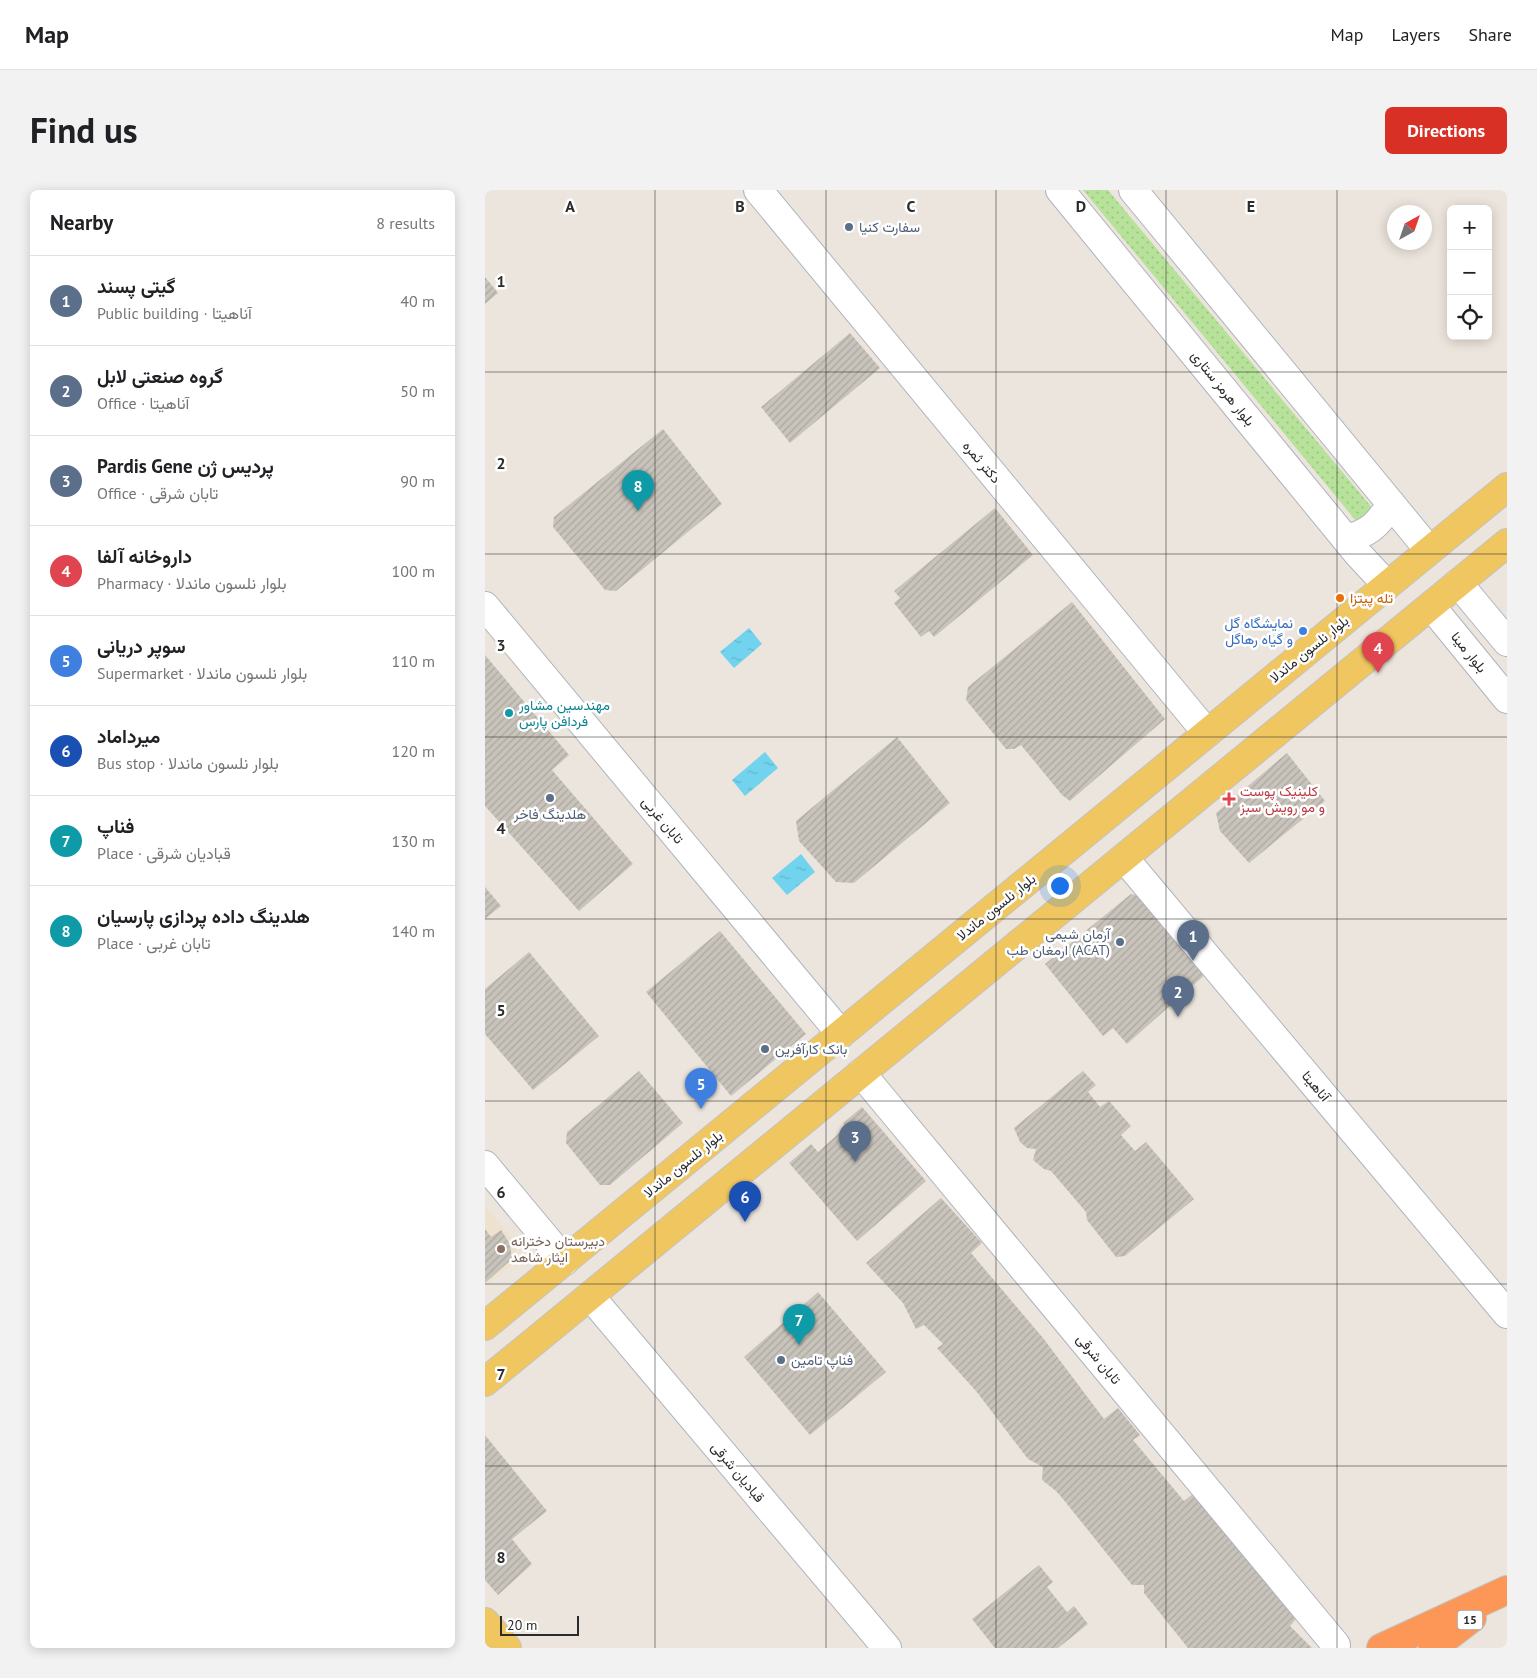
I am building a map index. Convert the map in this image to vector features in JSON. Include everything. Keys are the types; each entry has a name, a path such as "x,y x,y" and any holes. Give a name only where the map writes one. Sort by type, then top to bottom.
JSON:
{"highway":[{"path":"1381,1648 1507,1591"},
{"name":"15","path":"1433,1648 1507,1591"}],"main road":[{"name":"بلوار نلسون ماندلا","path":"485,1326 1507,487"},
{"path":"485,1382 1507,543"},
{"path":"485,1622 507,1648"}],"street":[{"name":"دکتر ثمره","path":"758,190 1207,733"},
{"name":"بلوار هرمز ستاری","path":"1060,190 1345,538 1387,585"},
{"path":"1133,190 1429,550"},
{"path":"1345,538 1356,537 1370,530 1383,518 1391,504"},
{"path":"1458,583 1507,642"},
{"name":"تابان غربی","path":"485,606 841,1034"},
{"name":"بلوار مینا","path":"1431,606 1507,699"},
{"path":"1456,637 1463,626 1473,619 1485,615"},
{"name":"آناهیتا","path":"1124,858 1507,1314"},
{"name":"تابان شرقی","path":"861,1073 1336,1645"},
{"path":"485,1165 565,1261"},
{"name":"قبادیان شرقی","path":"590,1296 887,1648"}],"shaded area":[{"name":"دبیرستان دخترانه ایثار شاهد","path":"485,1206 515,1242 517,1257 515,1262 485,1286"}],"green space":[{"path":"1083,190 1108,190 1374,510 1357,522"}],"water":[{"path":"749,628 762,644 734,668 720,652"},
{"path":"765,752 778,768 745,796 732,780"},
{"path":"801,854 815,872 787,895 772,878"}],"building":[{"path":"485,277 498,293 485,304"},
{"path":"850,333 880,368 790,443 761,407"},
{"path":"663,429 722,504 616,591 605,590 553,527 554,517"},
{"path":"995,508 1033,555 934,637 929,631 921,637 894,603 900,598 894,591"},
{"path":"1072,602 1165,719 1070,801 1062,795 1021,745 1014,749 1006,749 966,700 968,687"},
{"path":"485,655 569,755 552,770 633,864 579,911 485,806"},
{"path":"897,737 950,803 854,883 836,882 799,841 796,821"},
{"path":"1287,753 1325,801 1249,863 1220,831 1216,813"},
{"path":"485,887 501,906 485,919"},
{"path":"1131,894 1145,897 1207,973 1127,1044 1113,1028 1103,1036 1045,964"},
{"path":"720,931 806,1034 731,1096 646,992"},
{"path":"529,952 599,1036 533,1090 485,1034 485,989"},
{"path":"639,1071 683,1123 610,1185 600,1185 566,1143 567,1132"},
{"path":"1083,1071 1096,1085 1088,1092 1100,1107 1109,1101 1131,1126 1121,1135 1135,1151 1146,1142 1194,1199 1125,1256 1116,1257 1087,1220 1086,1212 1051,1171 1044,1169 1033,1160 1036,1149 1027,1148 1020,1142 1014,1128"},
{"path":"862,1107 926,1181 857,1241 789,1163 811,1144 818,1152 846,1127 843,1123"},
{"path":"941,1198 982,1243 971,1253 1043,1338 1104,1419 1118,1408 1140,1435 1133,1440 1184,1501 1193,1494 1220,1525 1296,1619 1290,1626 1312,1648 1188,1648 1144,1593 1144,1585 1132,1585 1063,1499 1042,1480 1043,1467 1028,1459 976,1391 937,1348 943,1344 924,1325 916,1329 903,1303 866,1263"},
{"name":"دبیرستان دخترانه ایثار شاهد","path":"485,1229 491,1237 501,1230 510,1244 512,1259 485,1283"},
{"path":"818,1292 886,1372 810,1435 744,1357"},
{"path":"485,1435 547,1511 512,1539 532,1564 498,1595 485,1580"},
{"path":"1039,1565 1053,1582 1047,1587 1067,1612 1074,1606 1088,1624 1058,1648 995,1648 972,1619"}],"place":[{"name":"سفارت کنیا","path":"849,227"},
{"name":"هلدینگ داده پردازی پارسیان","path":"638,511"},
{"name":"تله پیتزا","path":"1340,598"},
{"name":"نمایشگاه گل و گیاه رهاگل","path":"1303,631"},
{"name":"داروخانه آلفا","path":"1378,673"},
{"name":"مهندسین مشاور فردافن پارس","path":"509,713"},
{"name":"هلدینگ فاخر","path":"550,798"},
{"name":"کلینیک پوست و مو رویش سبز","path":"1229,799"},
{"name":"آرمان شیمی ارمغان طب (ACAT)","path":"1120,942"},
{"name":"گیتی پسند","path":"1193,961"},
{"name":"گروه صنعتی لابل","path":"1178,1017"},
{"name":"بانک کارآفرین","path":"765,1049"},
{"name":"سوپر دریانی","path":"701,1109"},
{"name":"Pardis Gene پردیس ژن","path":"855,1162"},
{"name":"میرداماد","path":"745,1222"},
{"name":"دبیرستان دخترانه ایثار شاهد","path":"501,1249"},
{"name":"فناپ","path":"799,1345"},
{"name":"فناپ تامین","path":"781,1360"}]}
